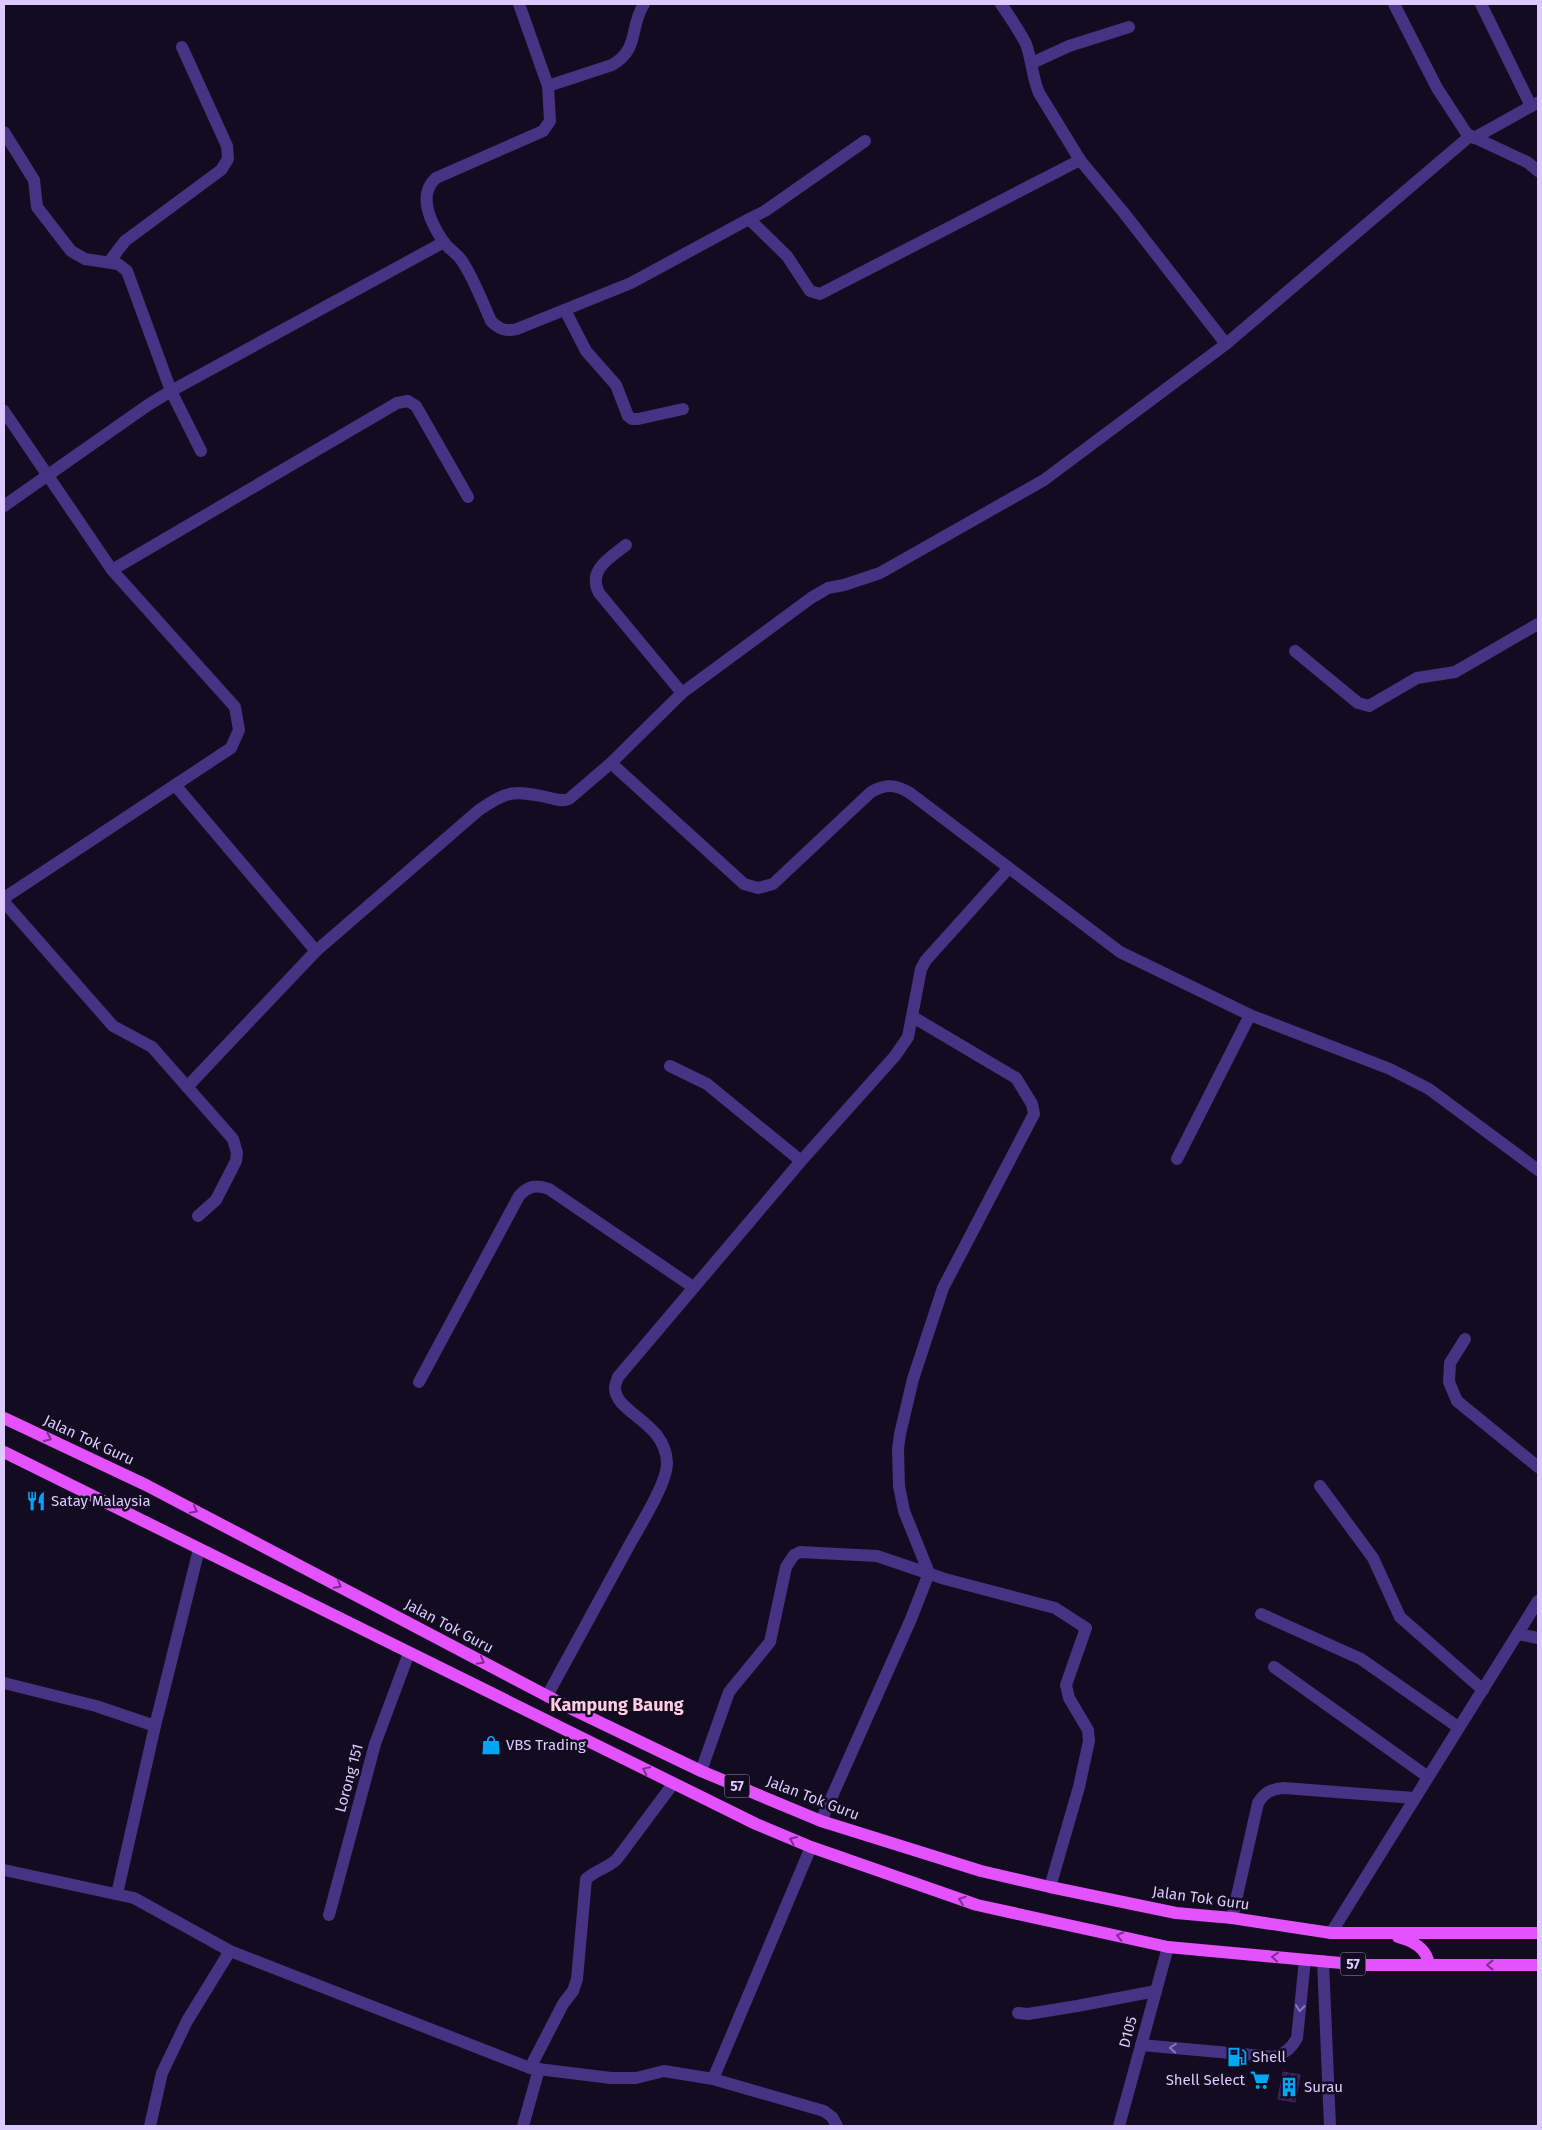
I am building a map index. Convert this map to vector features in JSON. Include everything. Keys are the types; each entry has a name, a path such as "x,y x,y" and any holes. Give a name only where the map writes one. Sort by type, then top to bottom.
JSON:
{"main road":[{"name":"Jalan Tok Guru","path":"4,1418 146,1485 547,1696 701,1770 822,1821 982,1871 1176,1913 1232,1918 1331,1932 1538,1933"},
{"name":"57","path":"4,1452 756,1824 811,1847 977,1906 1168,1947 1363,1965 1538,1965"},
{"path":"1378,1933 1410,1940 1424,1950 1429,1965"}],"street":[{"path":"519,4 548,86 550,121 543,131 433,181 427,191 426,200 429,211 444,242 461,260 492,321 503,330 517,329 631,283 764,211 865,141"},
{"path":"548,86 612,66 621,60 632,44 638,13 644,4"},
{"path":"1001,4 1026,44 1032,63 1034,81 1040,93 1080,160 1124,212 1226,344"},
{"path":"1394,4 1437,88 1472,137 1528,162 1538,171"},
{"path":"187,1087 316,951 479,810 499,796 512,792 563,801 569,800 611,763 682,693 811,598 828,588 844,586 880,573 1044,480 1226,344 1472,137 1535,104 1481,4"},
{"path":"1032,63 1069,46 1128,27"},
{"path":"109,262 125,241 226,166 228,159 227,146 182,47"},
{"path":"4,132 34,180 37,207 71,251 85,259 123,266 130,276 171,391 201,451"},
{"path":"749,219 787,256 810,291 820,294 1080,160"},
{"path":"4,506 148,405 171,391 444,242"},
{"path":"565,310 586,350 616,385 628,416 632,419 638,419 683,409"},
{"path":"112,570 396,403 408,401 416,406 468,497"},
{"path":"4,411 112,570 235,708 239,730 231,748 4,900 113,1026 152,1047 233,1140 237,1153 236,1160 216,1200 198,1216"},
{"path":"626,545 597,570 596,586 599,593 682,693"},
{"path":"1296,651 1358,703 1369,706 1417,678 1455,672 1538,624"},
{"path":"611,763 744,884 758,888 773,884 872,792 888,785 897,786 910,793 1120,952 1250,1014 1390,1069 1429,1088 1538,1170"},
{"path":"175,785 316,951"},
{"path":"547,1696 666,1474 667,1464 662,1441 655,1431 624,1406 615,1388 618,1377 801,1161 896,1056 908,1037 913,1017 918,979 926,960 1008,869"},
{"path":"1177,1159 1250,1014"},
{"path":"822,1821 911,1619 929,1573 904,1511 899,1486 898,1449 913,1379 943,1288 1032,1119 1034,1109 1016,1078 913,1017"},
{"path":"670,1066 708,1084 801,1161"},
{"path":"419,1382 519,1196 524,1190 532,1186 549,1189 693,1287"},
{"path":"1465,1339 1450,1363 1449,1382 1457,1401 1538,1467"},
{"path":"1320,1486 1373,1558 1400,1617 1483,1690"},
{"path":"117,1894 155,1726 199,1548"},
{"path":"701,1770 729,1692 770,1642 786,1567 794,1555 808,1551 877,1556 929,1573 1055,1608 1086,1628 1066,1685 1069,1698 1088,1730 1089,1741 1079,1787 1050,1887"},
{"path":"1331,1932 1538,1601"},
{"path":"1261,1614 1361,1659 1458,1728"},
{"path":"1518,1634 1538,1638"},
{"name":"Lorong 151","path":"329,1915 375,1744 409,1652"},
{"path":"1274,1667 1428,1777"},
{"path":"4,1683 96,1706 155,1726"},
{"path":"523,2126 535,2069 577,1979 586,1878 593,1872 609,1867 617,1859 673,1784"},
{"path":"1232,1918 1258,1803 1263,1794 1273,1789 1284,1788 1414,1798"},
{"path":"712,2079 811,1847"},
{"path":"4,1870 134,1898 230,1951 535,2069 611,2078 636,2078 664,2070 712,2079 824,2112 832,2117 837,2126"},
{"name":"D105","path":"1119,2126 1168,1947"},
{"path":"150,2126 162,2073 187,2021 230,1951"},
{"path":"1141,2045 1274,2057 1284,2053 1292,2047 1296,2038 1304,1960"},
{"path":"1323,1962 1330,2126"},
{"path":"1018,2013 1028,2014 1156,1991"}],"building":[{"name":"Surau","path":"1283,2072 1300,2075 1295,2102 1278,2099"}],"place":[{"name":"Satay Malaysia","path":"36,1501"},
{"name":"VBS Trading","path":"491,1745"},
{"name":"Shell","path":"1237,2057"},
{"name":"Shell Select","path":"1260,2080"},
{"name":"Surau","path":"1289,2087"}],"district":[{"name":"Kampung Baung","path":"617,1705"}]}
